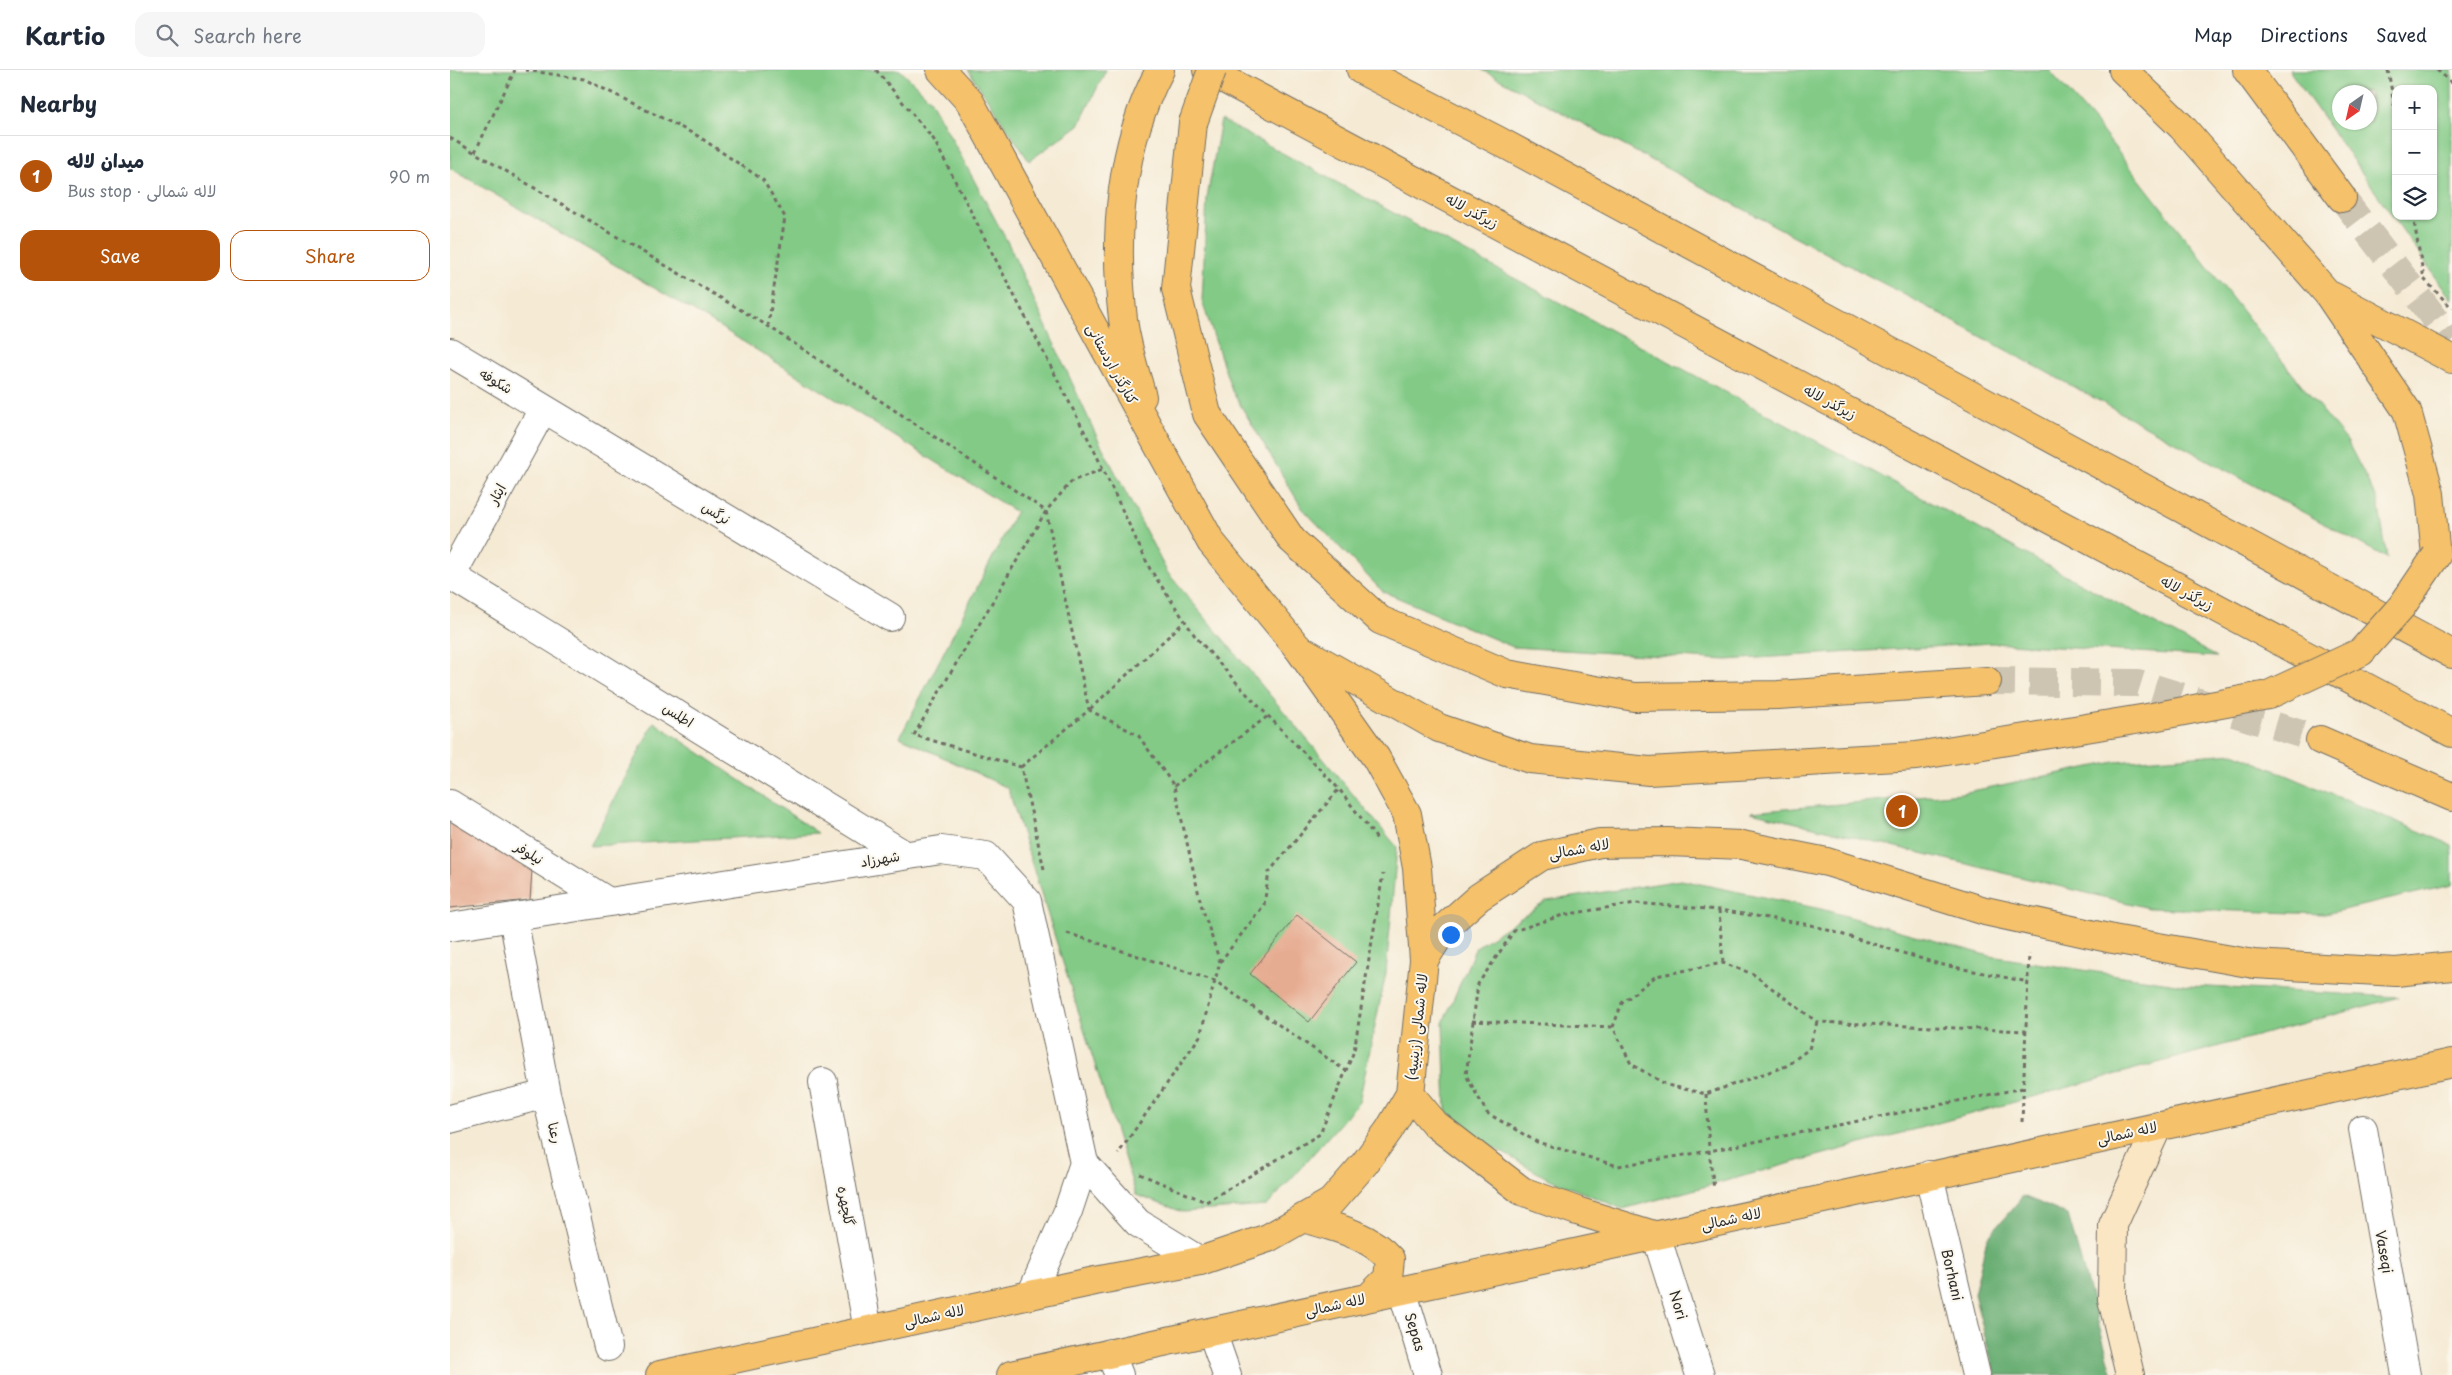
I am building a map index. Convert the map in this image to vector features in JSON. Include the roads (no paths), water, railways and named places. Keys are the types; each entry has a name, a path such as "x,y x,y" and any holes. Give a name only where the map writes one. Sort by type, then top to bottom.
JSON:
{"main road":[{"name":"کنارگذر اردستانی","path":"941,70 970,102 1211,542 1298,648"},
{"path":"1151,434 1123,320 1118,235 1127,161 1147,95 1160,70"},
{"name":"زیرگذر لاله","path":"1208,70 2452,733"},
{"path":"1212,70 1193,123 1176,289 1207,414 1292,540 1380,620 1507,674 1634,697 1778,695 1988,681"},
{"path":"1361,70 1505,145 2452,654"},
{"path":"1298,648 1439,728 1530,759 1649,771 1916,756 2147,718 2268,695 2361,652 2402,606 2436,556 2430,494 2407,411 2328,294 2182,127 2123,70"},
{"path":"2144,70 2182,127"},
{"path":"2247,70 2342,198"},
{"path":"2328,294 2452,359"},
{"name":"لاله شمالی (زینبیه)","path":"1298,648 1376,758 1407,814 1418,868 1424,960 1410,1094"},
{"path":"2320,740 2452,797"},
{"name":"لاله شمالی","path":"1424,960 1445,927 1478,897 1542,856 1600,844 1668,842 1742,845 1827,862 1985,910 2113,939 2254,964 2396,972 2452,966"},
{"name":"لاله شمالی","path":"1011,1375 1115,1364 1212,1332 2452,1063"},
{"path":"1410,1094 1435,1124 1522,1191 1576,1212 1656,1235"},
{"name":"لاله شمالی","path":"660,1375 1031,1295 1200,1261 1268,1238 1331,1202 1365,1163 1410,1094"},
{"path":"2130,1375 2112,1299 2113,1225 2158,1126"},
{"path":"1303,1218 1366,1240 1381,1249 1390,1259 1388,1278 1370,1297"}],"street":[{"name":"شکوفه","path":"450,352 543,409"},
{"name":"ایثار","path":"450,576 543,409"},
{"name":"نرگس","path":"543,409 890,617"},
{"name":"اطلس","path":"450,576 905,855"},
{"name":"نیلوفر","path":"450,804 607,901"},
{"name":"شهرزاد","path":"450,927 941,850 986,856 1027,901 1084,1163"},
{"name":"رعنا","path":"513,916 546,1094 608,1347"},
{"name":"گلچهره","path":"823,1082 868,1330"},
{"path":"450,1119 546,1094"},
{"name":"Vaseqi","path":"2363,1129 2406,1375"},
{"path":"1031,1295 1068,1211 1084,1163 1138,1223 1200,1261"},
{"name":"Borhani","path":"1929,1175 1976,1375"},
{"name":"Nori","path":"1656,1235 1700,1375"},
{"name":"Sepas","path":"1402,1290 1428,1375"},
{"path":"1212,1332 1226,1375"}],"tunnel":[{"path":"2342,198 2452,341"},
{"path":"1987,681 2138,683 2320,740"}],"place":[{"name":"میدان لاله","path":"1902,811"}]}
